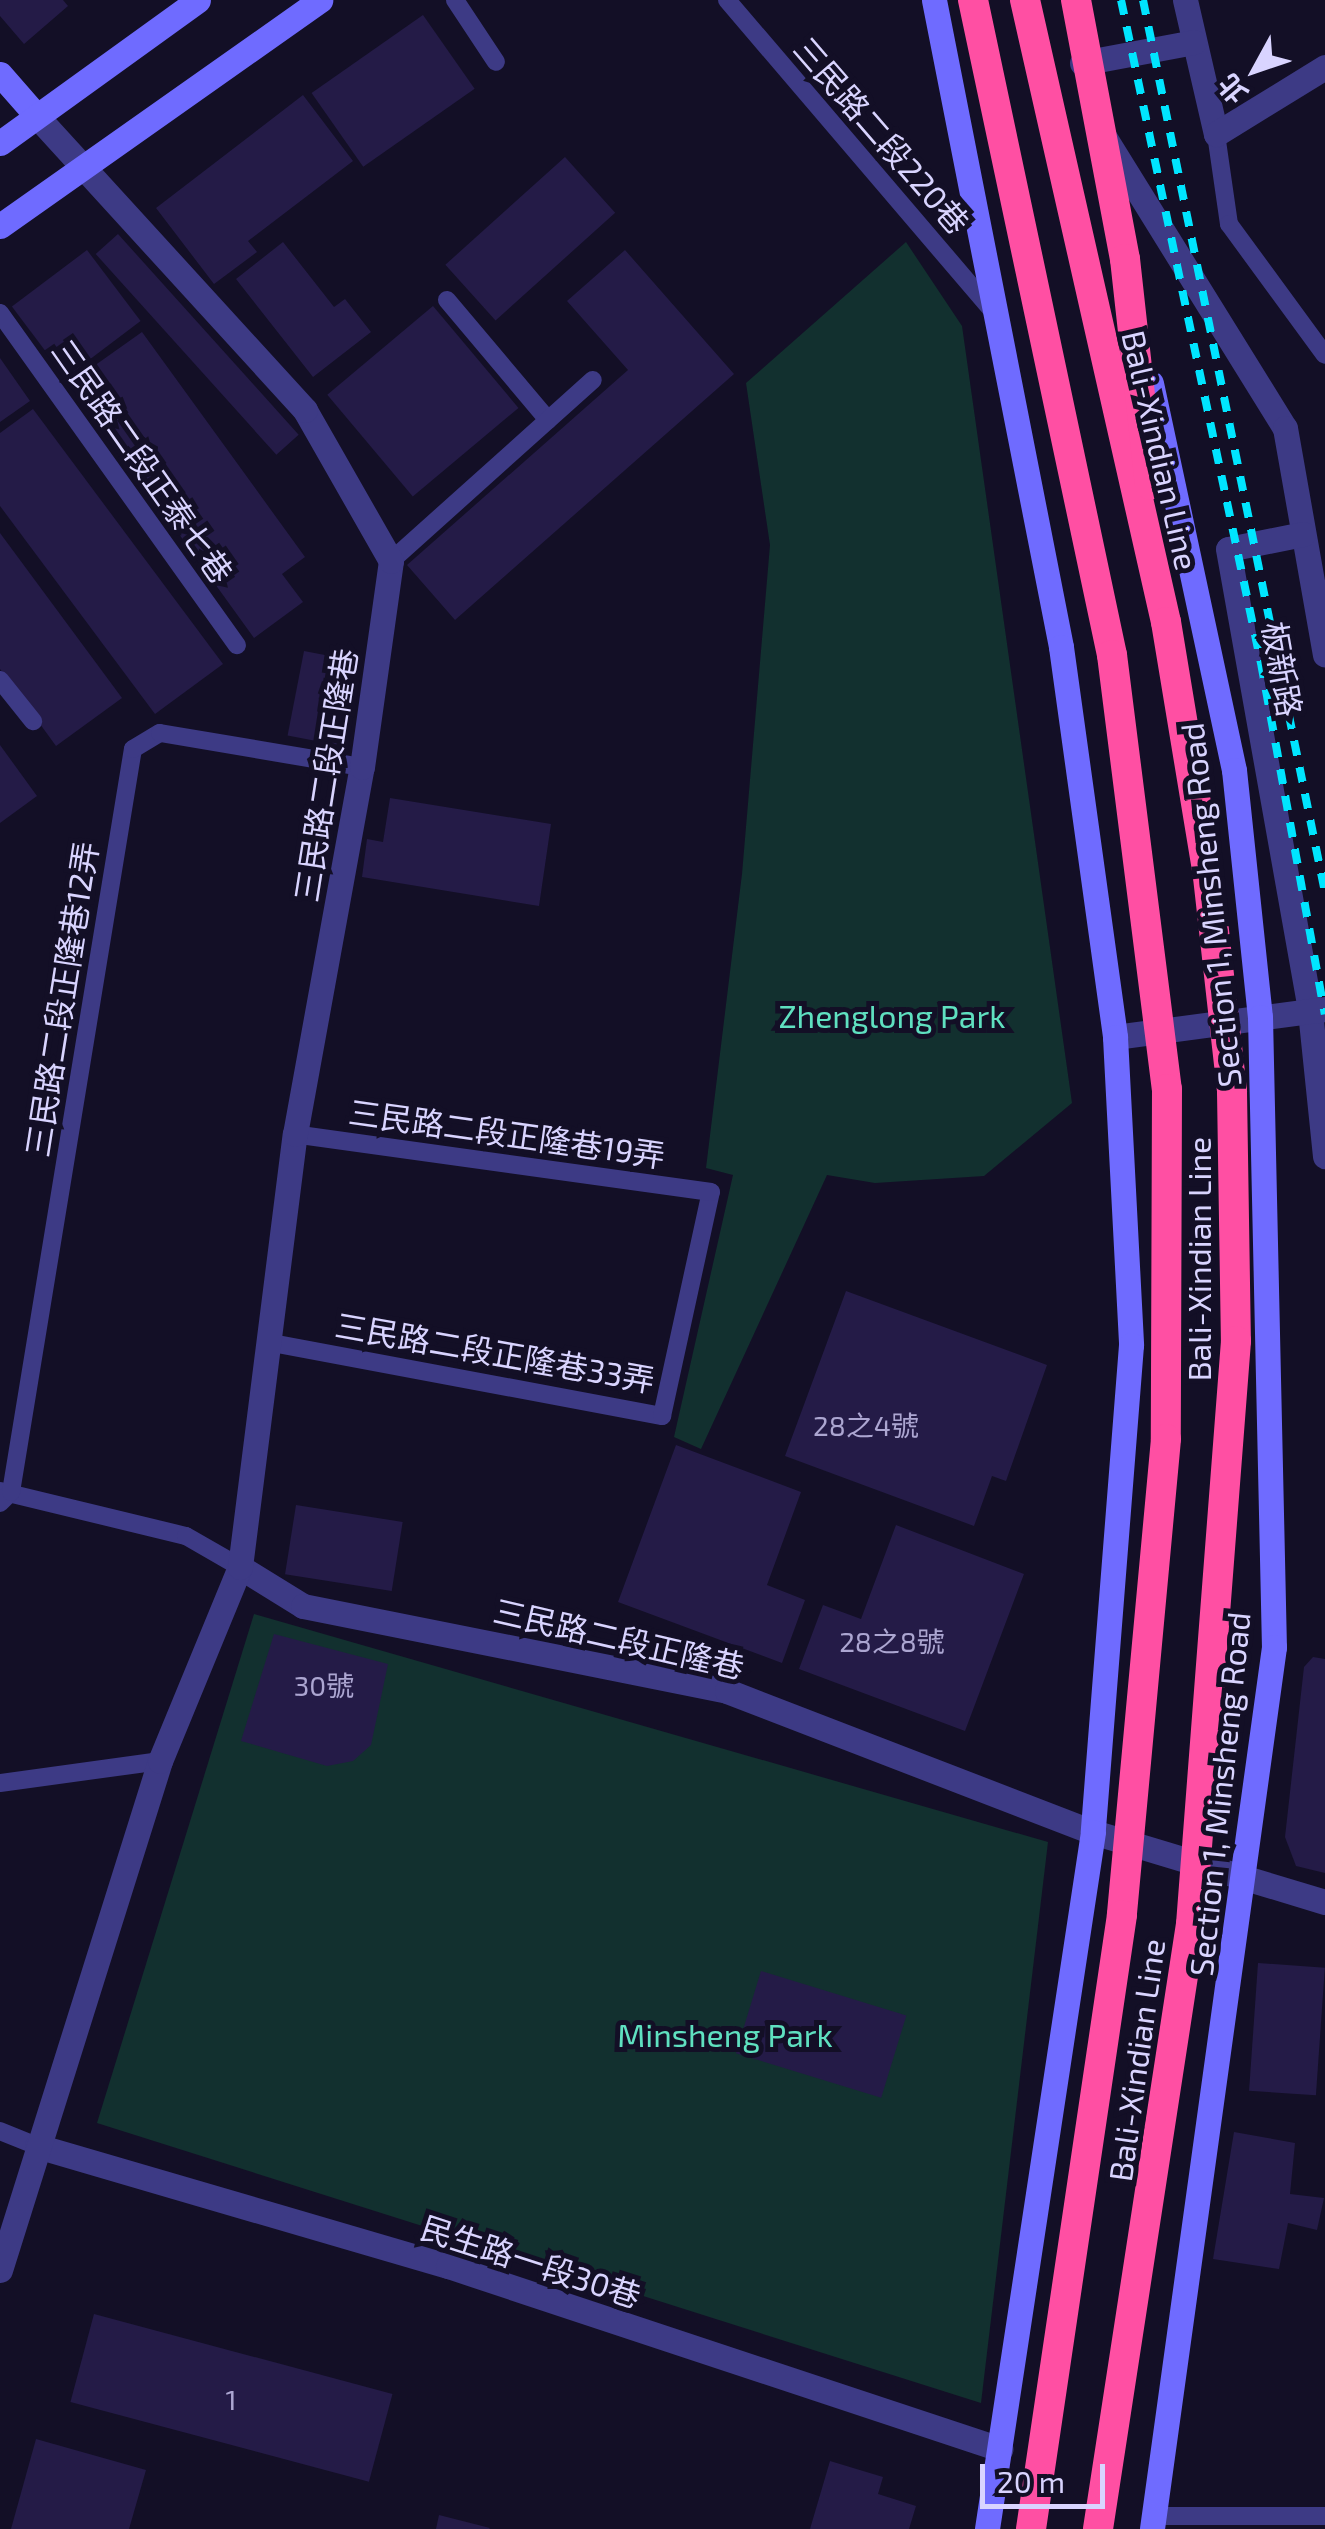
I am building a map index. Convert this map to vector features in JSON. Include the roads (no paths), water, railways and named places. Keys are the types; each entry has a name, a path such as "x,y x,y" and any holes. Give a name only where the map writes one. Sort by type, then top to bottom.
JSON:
{"highway":[{"name":"Bali-Xindian Line","path":"973,0 1112,655 1167,1088 1166,1439 1122,1915 1031,2529"},
{"name":"Bali-Xindian Line","path":"1025,0 1166,622 1208,876 1232,1092 1236,1341 1191,1924 1098,2529"},
{"path":"1073,0 1125,260 1166,622"}],"main road":[{"path":"0,143 198,0"},
{"path":"0,226 320,0"},
{"path":"934,0 991,309 1061,648 1116,1037 1130,1345 1094,1832 988,2529"},
{"name":"Section 1, Minsheng Road","path":"1073,0 1082,63 1234,770 1260,1017 1274,1647 1245,1882 1153,2523"},
{"path":"0,74 36,114"}],"street":[{"path":"1185,0 1216,134 1325,67"},
{"path":"1082,63 1194,42"},
{"path":"36,114 306,410 392,561"},
{"name":"板新路","path":"1094,120 1284,428 1325,654"},
{"name":"板新路","path":"1303,534 1228,550 1318,1010 1325,1156"},
{"name":"三民路二段正隆巷","path":"0,2267 160,1762 240,1568 272,1343 295,1134 362,767 392,561"},
{"path":"1116,1037 1318,1010"},
{"name":"三民路二段正隆巷","path":"240,1568 303,1606 727,1691 1094,1832 1245,1882 1325,1902"},
{"name":"民生路一段30巷","path":"37,2146 448,2266 1000,2450"}],"lane":[{"path":"454,0 496,62"},
{"name":"三民路二段220巷","path":"727,0 991,309"},
{"path":"1216,134 1229,224 1325,355"},
{"path":"448,300 548,420"},
{"name":"三民路二段正泰七巷","path":"0,313 237,645"},
{"path":"392,561 593,380"},
{"path":"0,680 33,721"},
{"name":"三民路二段正隆巷12弄","path":"4,1495 133,749 160,732 362,767"},
{"name":"三民路二段正隆巷19弄","path":"295,1134 711,1192"},
{"name":"三民路二段正隆巷33弄","path":"272,1343 662,1416 711,1192"},
{"path":"4,1495 186,1536 240,1568"},
{"path":"0,1783 160,1762"},
{"path":"0,2130 37,2146"},
{"path":"1153,2523 1325,2516"}],"railway":[{"path":"1121,0 1261,663 1325,1014"},
{"path":"1143,0 1325,892"}],"park label":[{"name":"Zhenglong Park","path":"892,1015"},
{"name":"Minsheng Park","path":"725,2034"}]}
